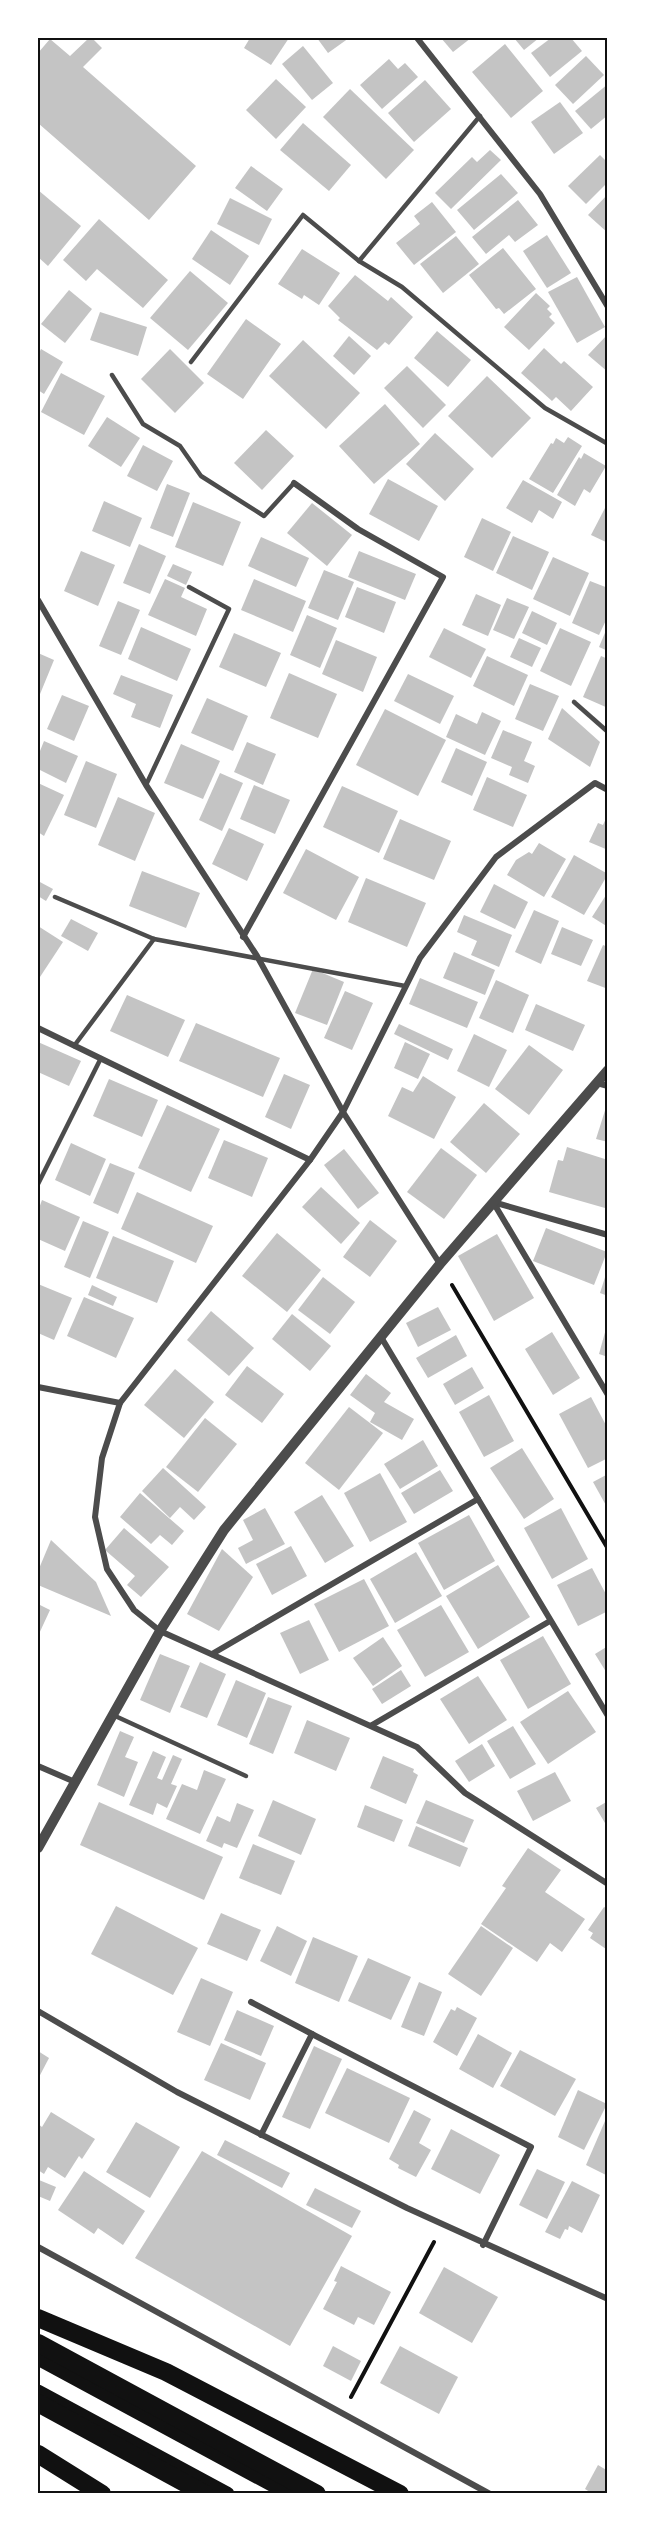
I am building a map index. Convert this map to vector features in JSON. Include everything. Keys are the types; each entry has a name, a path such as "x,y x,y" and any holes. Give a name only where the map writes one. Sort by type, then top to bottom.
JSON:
{"highway":[{"path":"38,2318 166,2372 400,2493"},
{"path":"38,2343 317,2493"},
{"path":"38,2403 205,2493"},
{"path":"38,2454 102,2493"}],"main road":[{"path":"38,2358 290,2493"},
{"path":"38,2392 227,2493"}],"street":[{"path":"417,38 540,194 608,307"},
{"path":"243,937 443,577 358,529 294,483"},
{"path":"38,600 146,785 257,956 343,1112 440,1264"},
{"path":"608,790 595,783 496,857 420,958 343,1112 310,1160 120,1403 102,1458 95,1517 107,1569 134,1610 160,1631 372,1725 417,1748 465,1793 608,1884"},
{"path":"38,1028 310,1160"},
{"path":"38,1848 160,1631 224,1530 440,1264 493,1202 602,1084 608,1070"},
{"path":"493,1202 608,1235"},
{"path":"493,1202 605,1386 608,1395"},
{"path":"381,1337 608,1716"},
{"path":"38,1387 120,1403"},
{"path":"212,1654 478,1499"},
{"path":"372,1725 550,1621"},
{"path":"38,1766 75,1782"},
{"path":"251,2002 531,2147 483,2245"},
{"path":"38,2011 177,2092 261,2135 483,2245 608,2299"},
{"path":"261,2135 312,2034"},
{"path":"38,2247 490,2493"}],"lane":[{"path":"359,261 480,116"},
{"path":"191,362 303,214 359,261 402,287 544,408 608,444"},
{"path":"112,375 143,424 180,446 201,476 264,516 294,483"},
{"path":"146,785 229,609 189,587"},
{"path":"574,702 608,732"},
{"path":"55,897 154,939 257,956 405,986"},
{"path":"74,1046 154,939"},
{"path":"38,1184 101,1058"},
{"path":"113,1715 246,1776"}],"path":[{"path":"440,1264 608,1549"},
{"path":"342,2414 443,2226"}],"building":[{"path":"89,38 92,38 102,48 83,67 196,166 149,220 38,123 38,53 50,39 70,56"},
{"path":"250,38 289,38 271,65 244,48"},
{"path":"317,38 349,38 328,53"},
{"path":"441,38 471,38 453,52"},
{"path":"514,38 539,38 524,50"},
{"path":"551,38 571,38 582,51 550,77 531,53"},
{"path":"505,44 543,91 511,118 472,72"},
{"path":"303,46 333,83 312,100 282,64"},
{"path":"586,56 604,75 573,104 555,85"},
{"path":"389,59 398,69 405,63 418,77 382,109 360,85"},
{"path":"276,79 306,107 276,139 246,110"},
{"path":"425,80 451,109 414,142 388,113"},
{"path":"608,84 608,115 591,129 575,111"},
{"path":"350,89 414,150 386,179 323,117"},
{"path":"560,102 583,133 554,154 531,122"},
{"path":"303,123 351,165 329,191 280,150"},
{"path":"490,150 501,160 451,209 435,193 472,157 477,162"},
{"path":"600,155 608,163 608,182 586,204 568,186"},
{"path":"251,166 283,189 267,211 235,188"},
{"path":"501,174 518,193 474,230 457,210"},
{"path":"38,190 81,226 48,266 38,257"},
{"path":"608,194 608,233 588,215"},
{"path":"230,198 272,219 259,245 217,224"},
{"path":"518,200 538,225 515,242 509,235 486,254 472,237"},
{"path":"432,202 456,232 414,265 396,243 420,224 414,216"},
{"path":"99,219 168,280 143,308 97,269 86,281 63,260"},
{"path":"211,230 249,256 230,285 192,259"},
{"path":"547,235 571,273 547,288 523,251"},
{"path":"456,236 479,264 443,293 420,264"},
{"path":"503,248 536,289 504,314 499,308 496,309 469,275"},
{"path":"302,249 340,273 319,305 304,295 302,299 278,284"},
{"path":"190,271 228,303 188,350 150,318"},
{"path":"355,275 388,301 391,297 413,317 389,345 385,342 377,350 338,320 340,318 328,306"},
{"path":"577,277 605,327 577,343 548,292"},
{"path":"69,290 92,309 65,343 41,324"},
{"path":"536,293 550,306 547,309 552,314 549,317 555,323 529,350 504,327"},
{"path":"100,312 147,327 138,356 90,340"},
{"path":"246,319 281,344 243,399 207,374"},
{"path":"437,331 471,360 448,387 414,358"},
{"path":"608,334 608,372 588,355"},
{"path":"349,336 371,356 354,375 333,356"},
{"path":"303,340 360,393 326,429 269,376"},
{"path":"544,348 561,364 564,361 593,387 571,411 556,397 552,401 521,373"},
{"path":"41,349 63,362 44,394 38,390 38,355"},
{"path":"170,349 204,383 175,413 141,379"},
{"path":"407,366 446,405 423,428 384,388"},
{"path":"61,373 105,396 84,435 41,412"},
{"path":"487,376 531,418 492,458 448,416"},
{"path":"385,404 420,444 374,484 339,446"},
{"path":"107,417 140,438 121,467 88,446"},
{"path":"266,430 294,456 262,490 234,463"},
{"path":"435,433 474,469 445,501 406,464"},
{"path":"568,437 582,446 553,493 529,479 551,443 553,444 556,438 564,443"},
{"path":"143,445 173,461 157,491 127,476"},
{"path":"584,453 606,466 590,493 584,489 575,506 557,495 579,457 581,459"},
{"path":"388,479 438,506 419,541 369,514"},
{"path":"523,480 562,502 553,519 539,510 532,523 506,508"},
{"path":"167,484 190,493 173,537 150,528"},
{"path":"104,501 142,518 130,547 92,531"},
{"path":"193,502 241,522 223,566 175,547"},
{"path":"312,503 352,535 327,566 287,533"},
{"path":"605,508 608,509 608,543 591,535"},
{"path":"482,518 511,532 493,571 464,557"},
{"path":"513,536 549,552 532,590 496,573"},
{"path":"261,537 309,558 296,587 248,566"},
{"path":"139,544 166,556 150,594 123,583"},
{"path":"81,551 115,565 98,606 64,591"},
{"path":"359,551 416,574 405,600 348,577"},
{"path":"553,557 589,573 570,616 533,599"},
{"path":"173,564 192,572 186,585 167,576"},
{"path":"324,570 354,582 338,620 308,608"},
{"path":"165,579 185,588 181,597 207,609 196,636 148,615"},
{"path":"254,579 306,601 293,632 241,610"},
{"path":"590,581 608,588 608,616 599,635 572,623"},
{"path":"357,587 396,602 384,633 345,617"},
{"path":"476,594 501,605 488,636 462,625"},
{"path":"507,598 529,607 514,639 493,630"},
{"path":"118,601 140,610 121,655 99,646"},
{"path":"532,611 557,623 547,645 522,633"},
{"path":"307,615 337,628 320,668 290,655"},
{"path":"141,627 191,649 177,681 128,659"},
{"path":"444,628 486,649 471,678 429,657"},
{"path":"560,628 591,642 571,686 540,671"},
{"path":"608,628 608,651 599,647"},
{"path":"234,633 281,653 266,687 219,667"},
{"path":"519,638 541,648 532,667 510,657"},
{"path":"336,640 377,657 363,692 322,674"},
{"path":"38,653 54,660 38,699"},
{"path":"487,656 528,675 514,706 473,686"},
{"path":"601,656 608,659 608,708 583,697"},
{"path":"289,673 337,694 318,738 270,718"},
{"path":"408,674 454,696 440,724 394,701"},
{"path":"121,675 173,695 160,728 131,717 136,704 113,694"},
{"path":"530,684 559,696 543,731 515,719"},
{"path":"62,695 89,706 74,741 47,729"},
{"path":"207,698 248,716 233,751 191,733"},
{"path":"562,708 600,742 590,767 548,739"},
{"path":"385,709 446,740 418,796 356,765"},
{"path":"482,712 501,721 485,755 446,737 456,714 477,724"},
{"path":"503,730 532,742 524,761 535,766 528,783 509,775 512,767 491,758"},
{"path":"44,741 78,756 66,783 38,769 38,756"},
{"path":"247,742 276,754 263,785 234,772"},
{"path":"181,744 220,761 203,799 164,783"},
{"path":"456,748 487,762 472,796 441,782"},
{"path":"86,761 117,774 96,828 64,815"},
{"path":"220,773 243,783 222,831 199,820"},
{"path":"487,777 527,795 513,827 473,810"},
{"path":"38,783 64,795 44,836 38,832"},
{"path":"254,785 290,800 275,834 240,819"},
{"path":"342,786 398,811 379,853 323,827"},
{"path":"118,797 155,813 135,861 98,845"},
{"path":"608,814 608,850 589,842 598,823 603,825"},
{"path":"400,819 451,841 434,880 383,859"},
{"path":"229,828 264,844 247,881 212,864"},
{"path":"539,843 566,859 544,897 507,875 516,860 529,852 532,854"},
{"path":"306,849 359,877 336,920 283,893"},
{"path":"574,855 608,874 584,915 551,897"},
{"path":"142,871 200,893 186,928 129,906"},
{"path":"366,878 426,903 407,947 348,922"},
{"path":"38,881 53,889 46,901 38,896"},
{"path":"494,884 528,902 515,929 480,912"},
{"path":"608,892 608,927 592,917"},
{"path":"534,910 559,921 541,964 515,952"},
{"path":"464,915 512,935 499,967 471,955 477,941 457,932"},
{"path":"71,919 98,933 88,951 61,936"},
{"path":"38,926 63,942 38,980"},
{"path":"562,927 593,940 581,966 551,954"},
{"path":"603,945 608,947 608,989 587,981"},
{"path":"454,952 495,970 485,995 443,978"},
{"path":"313,969 344,982 327,1025 295,1013"},
{"path":"420,978 478,1002 467,1028 409,1004"},
{"path":"496,980 529,995 513,1033 479,1018"},
{"path":"345,991 373,1003 352,1050 324,1038"},
{"path":"127,995 185,1020 168,1057 110,1031"},
{"path":"536,1004 585,1025 573,1051 525,1030"},
{"path":"196,1023 280,1058 263,1097 179,1061"},
{"path":"399,1024 453,1049 448,1060 394,1034"},
{"path":"474,1034 507,1050 489,1087 457,1071"},
{"path":"38,1042 81,1061 69,1086 38,1072"},
{"path":"405,1042 430,1054 418,1079 394,1068"},
{"path":"529,1045 563,1070 529,1115 495,1089"},
{"path":"284,1074 310,1085 291,1129 265,1117"},
{"path":"423,1076 456,1097 434,1139 388,1116 402,1087 413,1092"},
{"path":"109,1079 158,1100 142,1137 93,1116"},
{"path":"608,1101 608,1142 596,1139"},
{"path":"484,1103 520,1134 486,1173 450,1142"},
{"path":"167,1105 220,1129 191,1192 138,1168"},
{"path":"224,1140 268,1158 252,1197 208,1178"},
{"path":"71,1143 106,1159 90,1196 55,1180"},
{"path":"567,1147 608,1160 608,1200 605,1208 549,1192 558,1160 563,1161"},
{"path":"441,1148 477,1175 444,1219 407,1192"},
{"path":"344,1149 379,1193 358,1209 324,1165"},
{"path":"110,1163 135,1173 118,1214 93,1203"},
{"path":"321,1187 360,1223 341,1244 302,1207"},
{"path":"137,1192 213,1226 196,1263 121,1229"},
{"path":"42,1200 80,1217 65,1251 38,1239 38,1211"},
{"path":"370,1220 397,1241 370,1277 343,1257"},
{"path":"83,1221 109,1232 90,1278 64,1267"},
{"path":"546,1228 607,1252 594,1285 533,1261"},
{"path":"277,1233 321,1270 287,1312 242,1276"},
{"path":"497,1234 534,1298 494,1321 458,1256"},
{"path":"113,1236 174,1261 157,1303 96,1278"},
{"path":"608,1271 608,1296 600,1293"},
{"path":"323,1277 355,1302 330,1334 298,1310"},
{"path":"38,1284 72,1298 54,1340 38,1333"},
{"path":"92,1285 117,1297 113,1306 88,1295"},
{"path":"84,1297 134,1318 116,1358 67,1336"},
{"path":"438,1307 451,1330 418,1347 406,1323"},
{"path":"211,1311 254,1348 229,1376 187,1340"},
{"path":"292,1314 331,1346 310,1371 272,1339"},
{"path":"608,1325 608,1357 599,1354"},
{"path":"552,1332 580,1378 553,1395 525,1349"},
{"path":"456,1335 467,1356 428,1378 416,1358"},
{"path":"247,1366 284,1394 262,1423 225,1395"},
{"path":"472,1367 484,1388 455,1405 443,1384"},
{"path":"175,1369 214,1402 184,1438 144,1405"},
{"path":"366,1374 391,1393 384,1402 414,1419 402,1440 370,1422 375,1413 350,1395"},
{"path":"489,1395 514,1441 484,1457 459,1412"},
{"path":"591,1397 608,1429 608,1458 588,1468 559,1414"},
{"path":"349,1407 383,1433 339,1490 305,1463"},
{"path":"205,1418 237,1444 198,1492 166,1467"},
{"path":"423,1440 438,1466 400,1489 384,1464"},
{"path":"522,1448 554,1499 524,1519 490,1468"},
{"path":"163,1468 206,1507 194,1520 180,1507 170,1518 142,1491"},
{"path":"440,1470 453,1491 414,1514 401,1493"},
{"path":"380,1473 407,1522 370,1542 344,1493"},
{"path":"608,1474 608,1509 593,1482"},
{"path":"140,1493 184,1531 172,1545 160,1535 151,1544 120,1517"},
{"path":"322,1495 354,1546 325,1563 294,1512"},
{"path":"265,1508 285,1544 246,1564 238,1548 253,1540 243,1520"},
{"path":"561,1508 588,1559 552,1579 524,1528"},
{"path":"469,1515 495,1561 444,1590 418,1543"},
{"path":"124,1528 169,1567 141,1597 127,1585 135,1576 105,1550"},
{"path":"51,1540 96,1582 111,1616 38,1585 38,1571"},
{"path":"291,1546 307,1576 272,1595 256,1564"},
{"path":"222,1549 253,1577 219,1631 187,1614"},
{"path":"416,1552 442,1596 395,1623 370,1579"},
{"path":"498,1565 530,1617 478,1649 446,1596"},
{"path":"592,1568 608,1598 608,1611 578,1626 557,1585"},
{"path":"364,1579 389,1626 339,1652 314,1604"},
{"path":"38,1604 50,1610 38,1636"},
{"path":"441,1605 469,1652 425,1677 397,1630"},
{"path":"309,1620 329,1660 300,1674 280,1633"},
{"path":"543,1636 571,1684 528,1709 500,1660"},
{"path":"383,1637 402,1666 373,1686 353,1658"},
{"path":"608,1646 608,1675 595,1654"},
{"path":"160,1654 190,1666 170,1713 140,1700"},
{"path":"200,1662 226,1674 207,1718 180,1707"},
{"path":"401,1670 411,1686 382,1704 372,1689"},
{"path":"478,1676 507,1720 469,1744 440,1699"},
{"path":"236,1680 266,1693 247,1738 217,1725"},
{"path":"568,1691 596,1732 548,1764 520,1722"},
{"path":"268,1697 292,1706 273,1754 249,1744"},
{"path":"307,1720 350,1738 336,1771 294,1753"},
{"path":"513,1726 536,1764 510,1779 487,1741"},
{"path":"120,1731 134,1737 125,1757 138,1762 124,1797 97,1785"},
{"path":"482,1744 495,1766 469,1782 455,1761"},
{"path":"153,1751 166,1757 157,1778 162,1780 173,1755 182,1759 171,1784 177,1786 167,1808 157,1803 153,1815 129,1805"},
{"path":"383,1756 414,1769 413,1772 418,1775 406,1804 370,1788"},
{"path":"204,1770 226,1779 200,1834 166,1819 182,1784 197,1790"},
{"path":"555,1772 571,1801 533,1821 517,1791"},
{"path":"273,1800 316,1819 301,1855 258,1836"},
{"path":"426,1800 474,1820 464,1843 416,1823"},
{"path":"608,1801 608,1828 596,1808"},
{"path":"99,1802 223,1857 204,1900 80,1845"},
{"path":"237,1803 254,1810 237,1848 224,1843 222,1848 206,1841 217,1816 230,1822"},
{"path":"365,1805 403,1820 394,1842 357,1827"},
{"path":"416,1826 468,1848 460,1867 408,1846"},
{"path":"253,1844 295,1861 281,1895 239,1878"},
{"path":"528,1848 561,1870 545,1892 585,1919 562,1952 550,1943 537,1962 481,1924 506,1888 502,1886"},
{"path":"116,1906 198,1948 173,1995 91,1954"},
{"path":"604,1907 608,1909 606,1949 590,1938 593,1933 588,1930"},
{"path":"221,1913 261,1930 247,1961 207,1944"},
{"path":"277,1926 307,1941 291,1976 260,1961"},
{"path":"481,1926 513,1948 481,1996 448,1974"},
{"path":"313,1937 358,1956 339,2002 295,1983"},
{"path":"368,1958 411,1977 391,2020 348,2001"},
{"path":"201,1978 233,1992 210,2046 177,2032"},
{"path":"419,1982 442,1992 424,2036 401,2027"},
{"path":"457,2007 477,2018 457,2056 433,2042 451,2009 455,2011"},
{"path":"237,2010 274,2026 261,2056 224,2040"},
{"path":"478,2034 512,2053 493,2088 459,2069"},
{"path":"221,2043 266,2063 250,2100 204,2080"},
{"path":"314,2046 342,2059 310,2129 282,2117"},
{"path":"520,2050 576,2079 555,2116 500,2086"},
{"path":"38,2051 49,2058 38,2079"},
{"path":"347,2068 410,2098 389,2143 325,2113"},
{"path":"578,2090 607,2104 584,2150 558,2137"},
{"path":"414,2110 431,2119 419,2143 431,2150 416,2177 398,2168 399,2165 389,2159"},
{"path":"51,2112 95,2139 82,2159 79,2156 65,2178 48,2167 44,2174 38,2170 38,2124 42,2127"},
{"path":"608,2114 608,2176 586,2165"},
{"path":"136,2122 180,2147 150,2198 106,2172"},
{"path":"451,2129 500,2155 480,2194 431,2169"},
{"path":"225,2140 290,2173 282,2188 217,2155"},
{"path":"202,2151 352,2236 290,2346 135,2258"},
{"path":"537,2169 565,2182 547,2219 519,2205"},
{"path":"84,2171 145,2211 123,2245 98,2228 94,2234 58,2210"},
{"path":"39,2180 56,2187 50,2201 38,2196"},
{"path":"572,2181 600,2195 582,2233 569,2226 560,2239 545,2232"},
{"path":"315,2188 361,2211 352,2228 306,2205"},
{"path":"341,2266 391,2292 374,2325 358,2317 354,2325 323,2309 337,2282 334,2281"},
{"path":"444,2267 498,2297 472,2343 419,2313"},
{"path":"333,2346 361,2361 351,2381 323,2366"},
{"path":"400,2346 458,2377 439,2414 380,2383"},
{"path":"598,2465 608,2471 608,2488 604,2494 593,2494 585,2489"}]}
